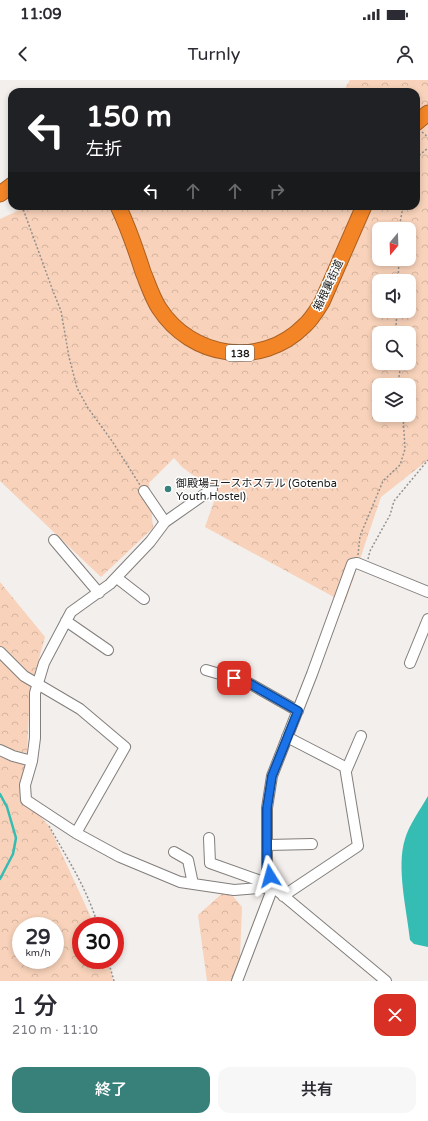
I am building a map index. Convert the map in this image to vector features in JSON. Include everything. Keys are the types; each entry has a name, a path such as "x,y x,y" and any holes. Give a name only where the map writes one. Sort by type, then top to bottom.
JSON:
{"highway":[{"path":"420,120 428,113"},
{"name":"箱根裏街道","path":"120,210 125,219 151,292 166,318 188,338 201,345 230,353 246,353 262,350 291,337 304,327 322,302 362,210"}],"street":[{"path":"212,489 165,522 150,542 117,578 71,612 44,663 35,693 35,738 32,761 25,785 26,800 76,833 120,857 180,882 234,890 273,886"},
{"path":"144,491 165,522"},
{"path":"54,540 99,592"},
{"path":"237,981 273,886 267,868 267,808 272,776 298,711 352,564 361,565 428,592"},
{"path":"117,578 144,599"},
{"path":"410,663 428,619"},
{"path":"66,621 108,650"},
{"path":"0,652 24,676 80,709 125,746 76,833"},
{"path":"206,670 247,682 298,711"},
{"path":"346,771 361,736"},
{"path":"283,896 358,846 345,767 288,737"},
{"path":"0,750 13,756 32,761"},
{"path":"209,838 210,863 273,886 283,896 386,981"},
{"path":"267,845 312,844"},
{"path":"174,852 188,860 193,884"}],"path":[{"path":"420,155 428,148"},
{"path":"23,210 52,291 61,311 69,357 77,388 88,408 112,441 144,491"},
{"path":"400,222 402,210"},
{"path":"361,565 360,536 383,481 400,466 405,449 403,422"},
{"path":"361,565 390,515 394,501 428,460"},
{"path":"40,810 76,874 94,910 96,917"},
{"path":"111,969 114,981"}],"green space":[{"path":"350,80 428,80 428,460 381,497 345,603 205,527 217,493 182,467 174,458 149,483 153,528 101,577 0,481 0,219 19,210 420,210 420,88 345,88"},
{"path":"0,582 45,637 30,690 27,753 0,748"},
{"path":"0,749 27,760 26,800 49,826 91,917 72,917 72,969 110,969 113,981 0,981"},
{"path":"227,889 242,907 239,981 207,981 198,915"}],"water":[{"path":"428,796 428,947 414,944 410,940 403,889 402,863 405,839 412,823"}],"waterway":[{"path":"0,794 7,807 16,838 13,854 0,879"}],"place":[{"name":"御殿場ユースホステル (Gotenba Youth Hostel)","path":"168,489"}],"route":[{"path":"234,678 247,682 298,711 272,776 267,808 267,868 270,876"}]}
